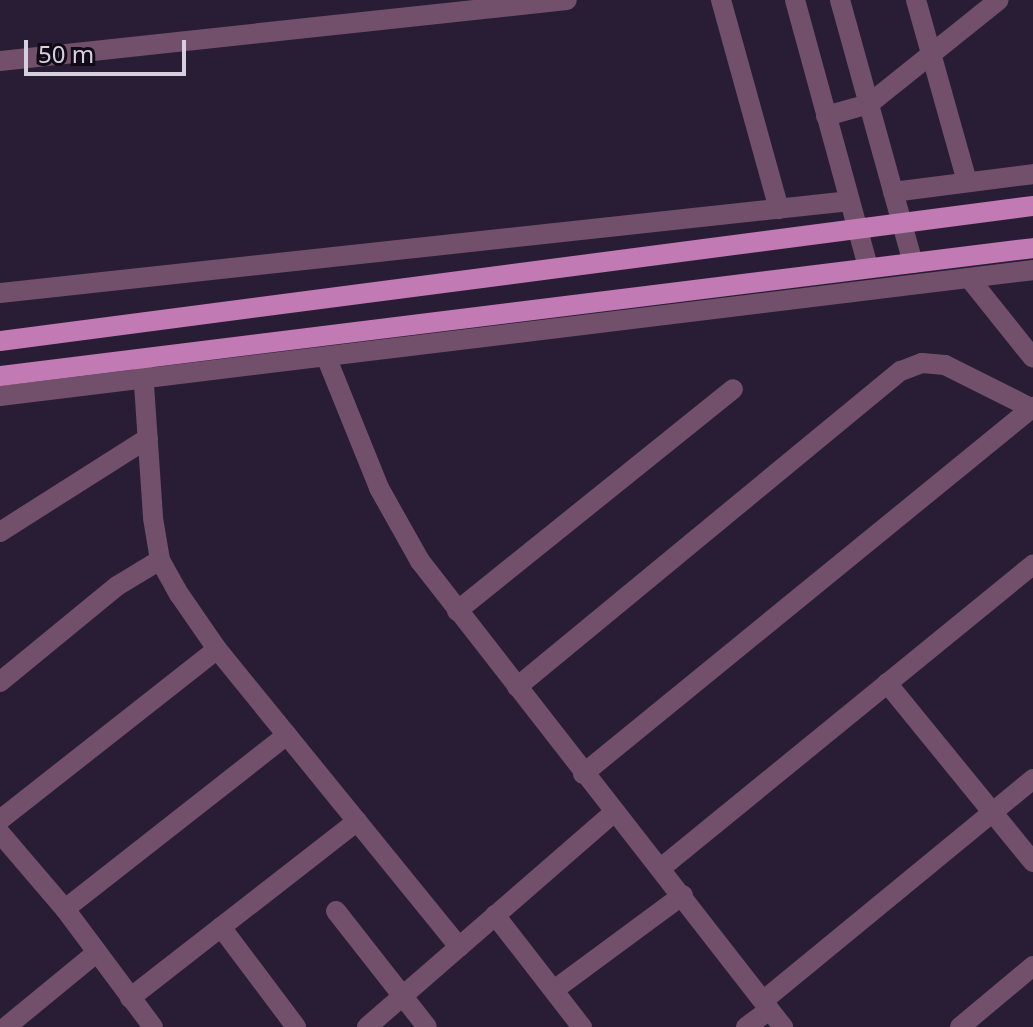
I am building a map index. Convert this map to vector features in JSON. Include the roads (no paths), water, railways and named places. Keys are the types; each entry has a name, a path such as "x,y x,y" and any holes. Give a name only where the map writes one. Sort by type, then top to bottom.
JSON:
{"main road":[{"path":"0,341 1033,206"},
{"path":"0,376 1033,248"}],"street":[{"path":"0,61 489,3 567,0"},
{"path":"721,0 779,209"},
{"path":"795,0 868,267"},
{"path":"840,0 913,263"},
{"path":"916,0 967,182"},
{"path":"826,116 869,104 999,0"},
{"path":"893,192 1033,174"},
{"path":"0,293 850,201"},
{"path":"0,396 327,359 1033,270"},
{"path":"969,278 1033,358"},
{"path":"142,358 160,560 217,649 459,947"},
{"path":"327,359 379,488 420,561 783,1027"},
{"path":"517,687 901,371 922,363 945,365 1032,408 583,774"},
{"path":"457,611 733,389"},
{"path":"0,532 148,438"},
{"path":"0,682 117,586 160,560"},
{"path":"661,868 1033,565"},
{"path":"0,820 217,649"},
{"path":"887,683 1033,862"},
{"path":"65,909 287,735"},
{"path":"746,1027 766,1005 1033,779"},
{"path":"367,1027 614,812"},
{"path":"130,998 357,821"},
{"path":"0,833 8,859 65,909 153,1027"},
{"path":"554,990 683,895"},
{"path":"336,911 427,1027"},
{"path":"495,915 582,1027"},
{"path":"221,927 296,1027"},
{"path":"6,1027 96,953"},
{"path":"965,1025 1033,966"}]}
